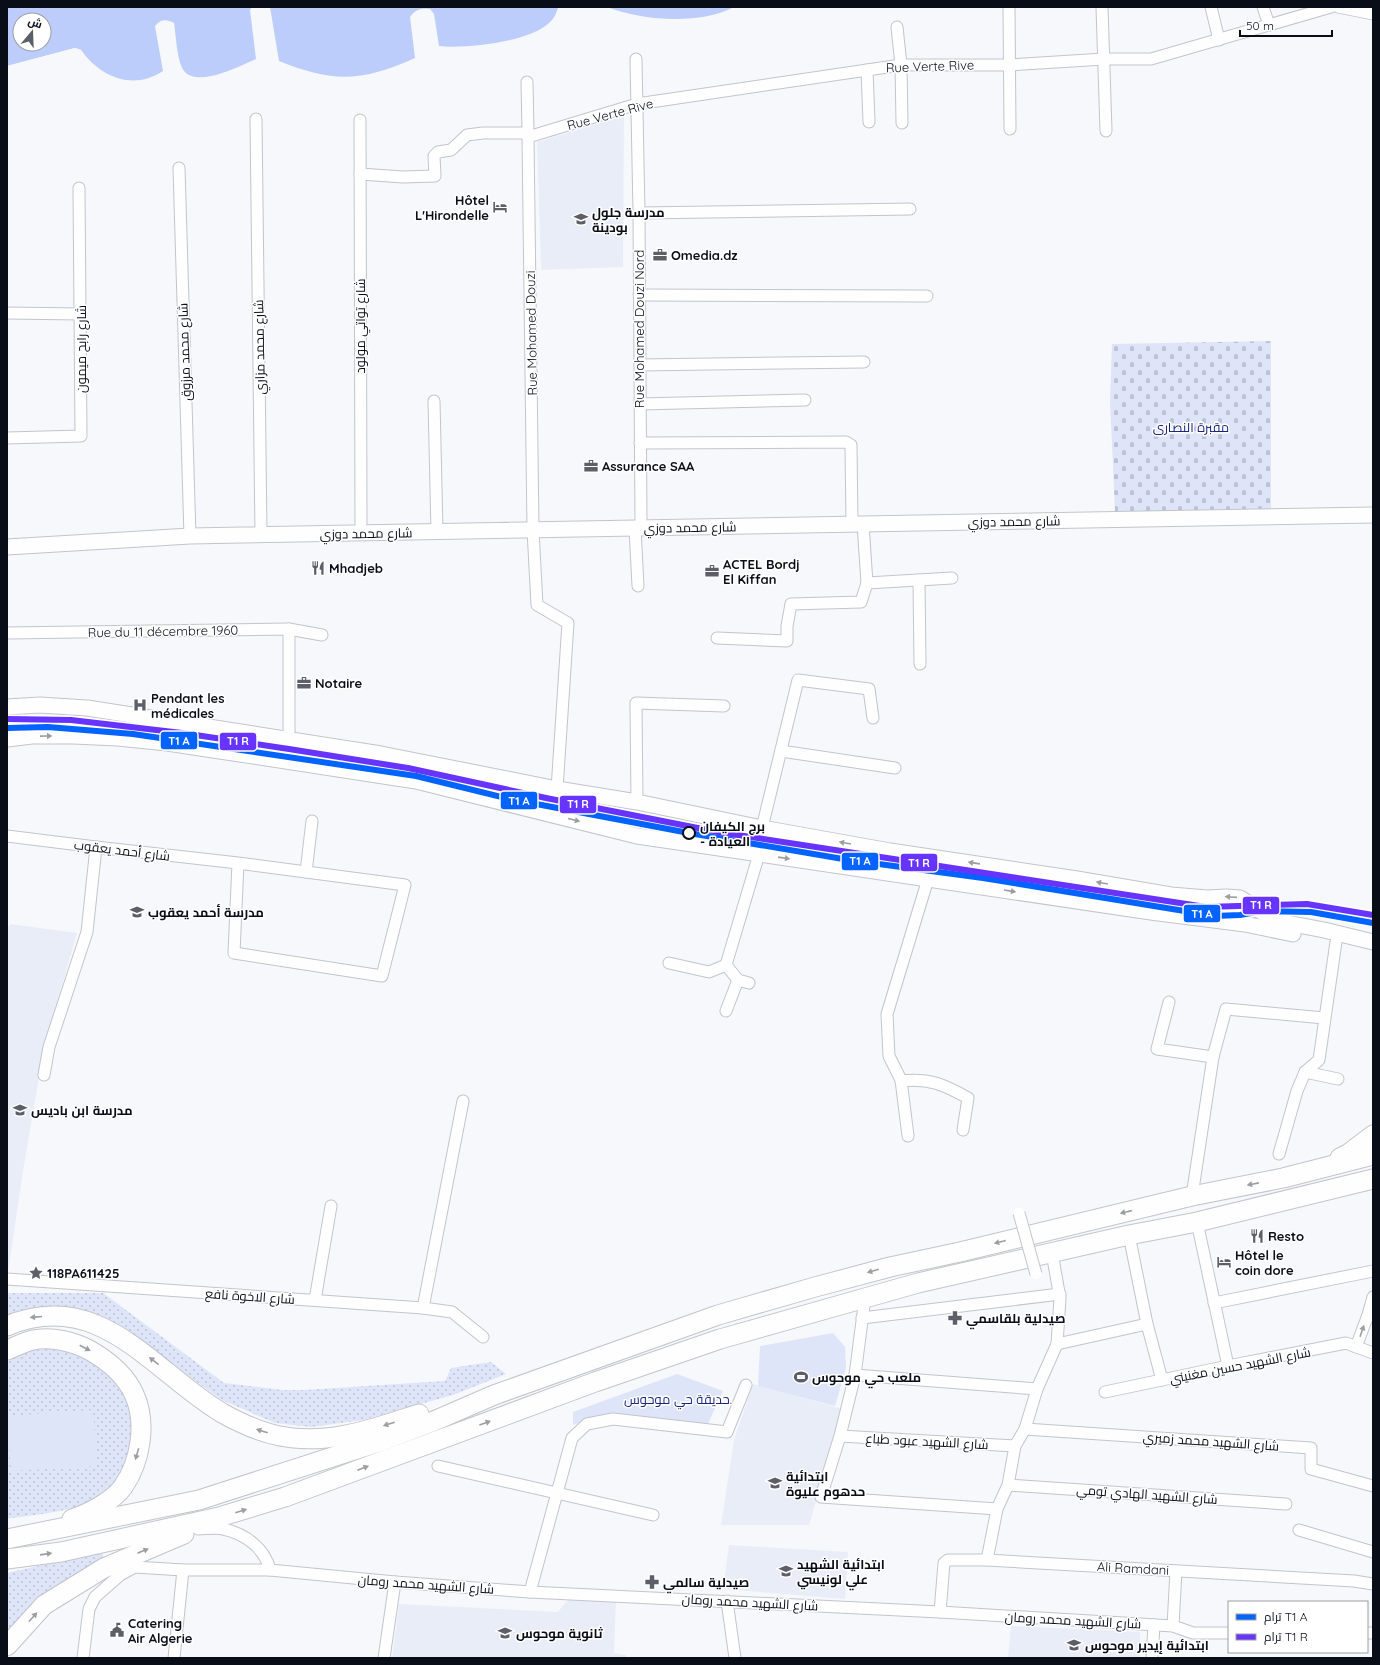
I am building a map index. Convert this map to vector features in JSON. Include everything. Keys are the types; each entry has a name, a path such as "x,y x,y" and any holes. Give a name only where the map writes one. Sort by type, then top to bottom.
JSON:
{"highway":[{"path":"1283,1178 1348,1154 1373,1135"},
{"path":"7,1539 199,1500 379,1442 494,1396 726,1313 890,1267 960,1252 1192,1196 1283,1178 1373,1156"},
{"path":"7,1559 61,1552 219,1517 285,1497 595,1382 720,1339 918,1283 1197,1222 1342,1188 1373,1179"},
{"path":"7,1326 25,1318 59,1315 88,1321 116,1334 221,1412 251,1427 281,1436 315,1440 358,1433 439,1408 494,1396"},
{"path":"7,1350 33,1340 57,1340 81,1345 104,1358 119,1373 134,1393 141,1414 140,1445 133,1467 122,1488 101,1506 79,1517 7,1539"},
{"path":"7,1646 44,1605 104,1568 198,1529 219,1517"}],"main road":[{"name":"شارع محمد دوزي","path":"7,547 190,536 1373,515"},
{"path":"7,707 40,704 87,708 233,732 289,739 380,754 557,789 637,802 762,828 890,851 1077,879 1171,895 1207,898 1226,896 1240,898 1268,916 1282,922 1324,930 1373,942"},
{"path":"7,739 32,736 73,736 118,738 167,743 416,781 637,836 1151,912 1245,924 1373,951"}],"street":[{"path":"1009,7 1010,129"},
{"path":"1102,7 1106,131"},
{"path":"1211,7 1218,40"},
{"path":"1263,7 1269,25"},
{"name":"Rue Verte Rive","path":"360,174 403,177 435,176 434,156 438,152 451,150 467,134 483,133 528,135 637,104 901,65 1009,65 1151,59 1331,7"},
{"path":"1338,7 1373,14"},
{"path":"897,27 901,65 902,123"},
{"name":"Rue Mohamed Douzi Nord","path":"636,59 640,365 638,586"},
{"path":"867,70 869,122"},
{"name":"Rue Mohamed Douzi","path":"527,82 533,530 537,605 568,623 557,789"},
{"name":"شارع محمد مزاري","path":"256,119 261,535"},
{"name":"شارع تواتي مولود","path":"360,120 361,533"},
{"name":"شارع محمد مرزوق","path":"179,168 190,536"},
{"name":"شارع رابح ميمون","path":"7,438 81,436 79,188"},
{"path":"639,213 910,209"},
{"path":"639,295 927,296"},
{"path":"7,313 81,314"},
{"path":"640,365 864,362"},
{"path":"640,404 805,400"},
{"path":"434,401 437,532"},
{"path":"640,443 846,442 851,445 858,524 867,583 861,602 792,604 787,626 787,641 717,638"},
{"path":"867,583 952,578"},
{"path":"919,580 920,664"},
{"path":"288,629 289,739"},
{"name":"Rue du 11 décembre 1960","path":"7,633 288,629 320,635"},
{"path":"762,828 798,680 869,689 873,718"},
{"path":"637,802 636,703 724,706"},
{"path":"781,751 895,768"},
{"path":"306,872 312,821"},
{"name":"شارع أحمد يعقوب","path":"7,836 238,863 405,885 382,976 234,953 238,863"},
{"path":"44,1075 49,1047 86,932 96,847"},
{"path":"726,965 759,854"},
{"path":"908,1136 901,1081 889,1056 886,1014 928,879"},
{"path":"1279,1154 1297,1091 1305,1072 1319,1060 1336,942"},
{"path":"669,964 709,972 726,965"},
{"path":"726,965 738,980 749,983"},
{"path":"726,1011 738,980"},
{"path":"1169,1002 1157,1049 1213,1057"},
{"path":"1192,1196 1213,1057 1226,1009 1324,1018"},
{"path":"1305,1072 1338,1079"},
{"path":"901,1081 919,1079 947,1086 968,1098 963,1130"},
{"path":"423,1308 463,1100"},
{"path":"315,1300 331,1206"},
{"path":"1019,1213 1036,1274"},
{"path":"1197,1222 1228,1366"},
{"path":"1129,1236 1162,1380"},
{"path":"987,1560 997,1509 1008,1485 1015,1446 1025,1429 1037,1389 1057,1344 1060,1294 1052,1253"},
{"path":"1214,1303 1373,1271"},
{"name":"شارع الاخوة نافع","path":"7,1279 96,1284 256,1297 423,1308 452,1312 483,1337"},
{"path":"862,1318 1060,1294"},
{"path":"1356,1347 1369,1316 1373,1297"},
{"path":"865,1298 855,1375 840,1436 821,1497 997,1509"},
{"path":"1057,1344 1148,1324"},
{"name":"شارع الشهيد حسين مغنيني","path":"1105,1392 1346,1343 1373,1354"},
{"path":"855,1375 1037,1389"},
{"path":"530,1592 572,1438 587,1424 613,1419 727,1432 746,1385"},
{"name":"شارع الشهيد محمد زميري","path":"1025,1429 1311,1448 1311,1469 1373,1486"},
{"name":"شارع الشهيد عبود طباع","path":"840,1436 1015,1446"},
{"path":"438,1466 557,1494 653,1514"},
{"name":"شارع الشهيد الهادي تومي","path":"1008,1485 1286,1504"},
{"path":"198,1529 222,1528 240,1535 260,1550 268,1560 270,1570"},
{"path":"1299,1530 1373,1552"},
{"name":"Ali Ramdani","path":"940,1612 944,1563 948,1560 987,1560 1373,1584"},
{"name":"شارع الشهيد محمد رومان","path":"83,1658 89,1609 95,1596 120,1575 135,1567 183,1570 270,1570 395,1582 530,1592 940,1612 1173,1626 1193,1633 1228,1633"},
{"path":"174,1658 183,1570"},
{"path":"1173,1626 1176,1571"},
{"path":"384,1658 395,1582"},
{"path":"727,1601 735,1658"},
{"path":"1152,1658 1154,1625"}],"shaded area":[{"name":"مدرسة جلول بودينة","path":"624,116 623,267 541,270 537,142"},
{"name":"مدرسة ابن باديس","path":"10,924 77,933 44,1048 7,1272 7,929"},
{"name":"ابتدائية حدهوم عليوة","path":"753,1384 843,1409 809,1525 721,1525 734,1440"},
{"name":"ابتدائية الشهيد علي لونيسي","path":"729,1545 848,1552 845,1599 723,1589"},
{"name":"ثانوية موحوس","path":"568,1600 616,1601 614,1653 626,1655 626,1658 392,1658 399,1604 558,1612"},
{"name":"ابتدائية إيدير موحوس","path":"1011,1626 1140,1632 1140,1658 1008,1658"}],"green space":[{"name":"مقبرة النصارى","path":"1271,341 1271,512 1115,511 1110,401 1112,344"},
{"path":"7,1293 103,1293 224,1383 283,1390 304,1390 445,1381 451,1368 491,1362 506,1374 453,1395 363,1420 311,1427 275,1423 222,1400 130,1334 57,1308 29,1310 7,1316"},
{"name":"ملعب حي موحوس","path":"833,1333 845,1347 846,1368 835,1406 758,1386 760,1346"},
{"path":"61,1349 79,1354 91,1361 115,1380 126,1397 129,1407 131,1418 131,1440 129,1451 118,1479 107,1492 93,1501 70,1509 7,1519 7,1358 26,1351"},
{"name":"حديقة حي موحوس.","path":"677,1374 723,1391 707,1426 657,1421 616,1413 593,1418 573,1425 573,1412"},
{"path":"93,1410 97,1466 11,1471 7,1416"},
{"path":"103,1551 103,1558 60,1584 7,1630 7,1573"}],"water":[{"path":"7,7 252,7 250,10 256,59 209,77 190,76 184,71 178,55 174,23 166,20 159,22 155,26 163,71 152,77 140,80 129,80 107,74 81,50 75,48 7,66"},
{"path":"270,7 558,8 555,16 549,23 540,30 527,35 497,43 451,47 439,46 434,14 430,9 419,10 414,12 410,17 415,58 379,72 347,77 316,73 279,61"},
{"path":"607,7 734,7 705,17 671,19 654,18 621,12"}],"pier":[{"path":"75,48 81,50 86,59 80,51 75,50 7,68 7,66"}],"transit line":[{"path":"7,719 71,720 182,733 289,749 408,768 546,798 718,832 1206,907 1307,904 1373,915"},
{"path":"7,728 48,727 133,734 416,776 510,799 689,833 849,860 983,878 1215,916 1240,915 1262,911 1311,912 1373,923"}],"place":[{"name":"Hôtel L'Hirondelle","path":"500,207"},
{"name":"مدرسة جلول بودينة","path":"581,219"},
{"name":"Omedia.dz","path":"660,255"},
{"name":"Assurance SAA","path":"591,466"},
{"name":"Mhadjeb","path":"318,568"},
{"name":"ACTEL Bordj El Kiffan","path":"712,571"},
{"name":"Notaire","path":"304,683"},
{"name":"Pendant les médicales","path":"140,705"},
{"name":"برج الكيفان - العيادة","path":"689,833"},
{"name":"مدرسة أحمد يعقوب","path":"137,912"},
{"name":"مدرسة ابن باديس","path":"20,1110"},
{"name":"Resto","path":"1257,1236"},
{"name":"Hôtel le coin dore","path":"1224,1262"},
{"name":"118PA611425","path":"36,1273"},
{"name":"صيدلية بلقاسمي","path":"955,1318"},
{"name":"ملعب حي موحوس","path":"801,1377"},
{"name":"ابتدائية حدهوم عليوة","path":"775,1483"},
{"name":"ابتدائية الشهيد علي لونيسي","path":"786,1571"},
{"name":"صيدلية سالمي","path":"652,1582"},
{"name":"Catering Air Algerie","path":"117,1630"},
{"name":"ثانوية موحوس","path":"505,1633"},
{"name":"ابتدائية إيدير موحوس","path":"1074,1645"}]}
